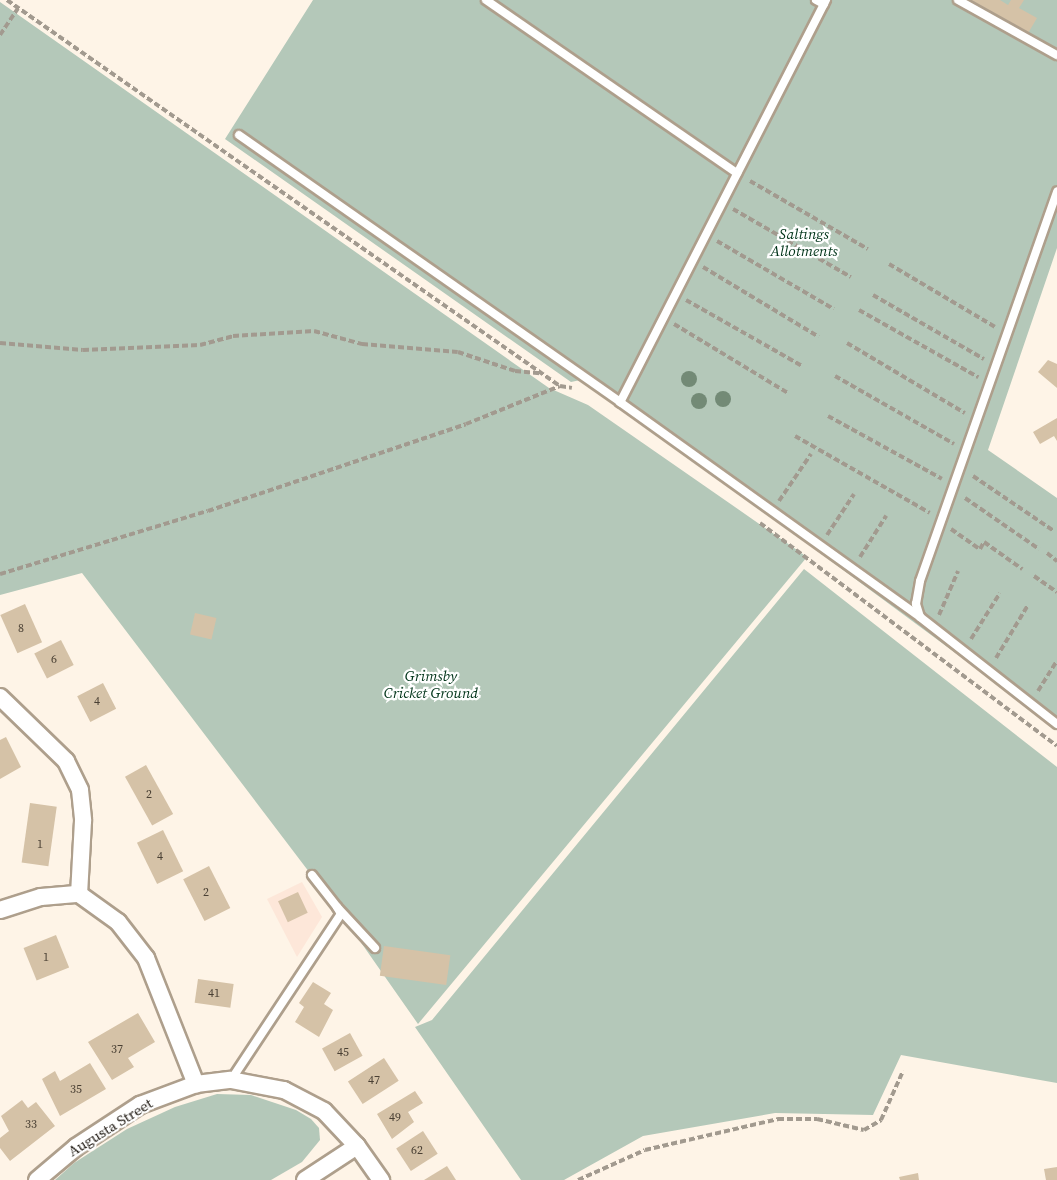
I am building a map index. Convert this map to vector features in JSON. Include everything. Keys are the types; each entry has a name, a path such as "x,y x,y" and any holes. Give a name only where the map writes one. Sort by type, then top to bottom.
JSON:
{"street":[{"path":"0,697 66,761 80,790 83,821 79,894"},
{"path":"0,910 41,897 79,894 134,939 196,1084"},
{"name":"Augusta Street","path":"37,1180 76,1147 140,1105 196,1084 231,1080 271,1085 304,1099 324,1111 357,1146 381,1180"},
{"path":"305,1180 357,1146"}],"lane":[{"path":"486,0 737,173"},
{"path":"958,0 1057,55"},
{"path":"620,402 822,1"},
{"path":"239,135 620,402 920,617 1057,724"},
{"path":"920,617 915,604 920,581 1057,191"},
{"path":"312,875 337,907 375,948"},
{"path":"231,1080 341,914 337,907"}],"path":[{"path":"7,0 560,386 582,390"},
{"path":"0,35 18,8"},
{"path":"737,173 868,249"},
{"path":"722,202 851,277"},
{"path":"706,234 834,309"},
{"path":"692,261 819,337"},
{"path":"888,264 1006,333"},
{"path":"675,294 802,366"},
{"path":"873,295 995,365"},
{"path":"859,310 989,383"},
{"path":"663,317 788,393"},
{"path":"0,343 83,350 153,347 314,331 362,344 458,352 515,371 541,373"},
{"path":"847,343 976,420"},
{"path":"835,376 965,450"},
{"path":"0,574 242,500 466,424 560,386"},
{"path":"828,416 953,487 1039,549"},
{"path":"795,436 941,521 980,549 984,542 1022,569"},
{"path":"772,511 811,454"},
{"path":"959,467 1054,531"},
{"path":"820,545 854,494"},
{"path":"857,572 861,555 886,516"},
{"path":"753,518 1057,746"},
{"path":"1047,553 1057,561"},
{"path":"933,629 958,571"},
{"path":"1034,576 1057,592"},
{"path":"963,652 1000,593"},
{"path":"987,671 1028,605"},
{"path":"1030,704 1057,661"},
{"path":"578,1180 645,1150 778,1119 817,1119 864,1130 881,1120 903,1071"}],"shaded area":[{"path":"302,882 322,917 297,957 267,899"}],"green space":[{"name":"Saltings Allotments","path":"313,0 1057,0 1057,248 988,450 1057,498 1057,728 585,379 571,382 225,139"},
{"name":"Grimsby Cricket Ground","path":"0,2 549,388 588,405 807,557 418,1024 341,914 82,573 0,595"},
{"path":"804,569 1057,767 1057,1083 901,1055 873,1115 775,1113 643,1136 564,1180 521,1180 415,1027 432,1020"},
{"path":"217,1094 251,1095 296,1110 311,1119 319,1128 320,1140 302,1162 271,1180 55,1180 74,1163 127,1129 175,1107"}],"building":[{"path":"967,0 1000,0 1008,5 1011,0 1024,0 1019,8 1037,18 1027,35"},
{"path":"1048,360 1057,364 1057,388 1038,372"},
{"path":"1057,418 1057,441 1054,436 1040,444 1033,432"},
{"path":"25,604 42,642 17,653 0,615"},
{"path":"195,613 216,618 211,639 190,634"},
{"path":"61,640 74,665 47,679 34,654"},
{"path":"103,683 116,709 90,722 77,696"},
{"path":"6,737 21,767 0,779 0,740"},
{"path":"146,765 173,814 152,826 125,777"},
{"path":"30,803 57,807 48,866 22,862"},
{"path":"163,830 183,871 157,884 137,843"},
{"path":"209,866 230,908 204,921 183,879"},
{"path":"298,892 308,913 288,922 278,901"},
{"path":"56,935 69,967 37,981 24,948"},
{"path":"384,946 450,955 446,985 380,976"},
{"path":"198,979 234,984 230,1008 195,1003"},
{"path":"313,982 331,993 324,1004 333,1010 319,1037 295,1022 304,1007 299,1003"},
{"path":"138,1013 155,1042 128,1058 134,1067 112,1080 88,1042"},
{"path":"350,1033 363,1056 335,1071 322,1049"},
{"path":"384,1058 399,1081 363,1104 348,1081"},
{"path":"90,1063 106,1089 60,1116 42,1079 55,1071 60,1081"},
{"path":"415,1091 423,1103 408,1112 414,1122 392,1139 377,1114"},
{"path":"22,1100 28,1108 36,1102 55,1126 10,1161 0,1148 0,1138 9,1131 1,1116"},
{"path":"423,1131 438,1154 411,1171 396,1148"},
{"path":"447,1166 456,1180 424,1180"},
{"path":"1057,1167 1057,1180 1046,1180 1044,1169"},
{"path":"918,1173 919,1180 900,1180 899,1177"}]}
